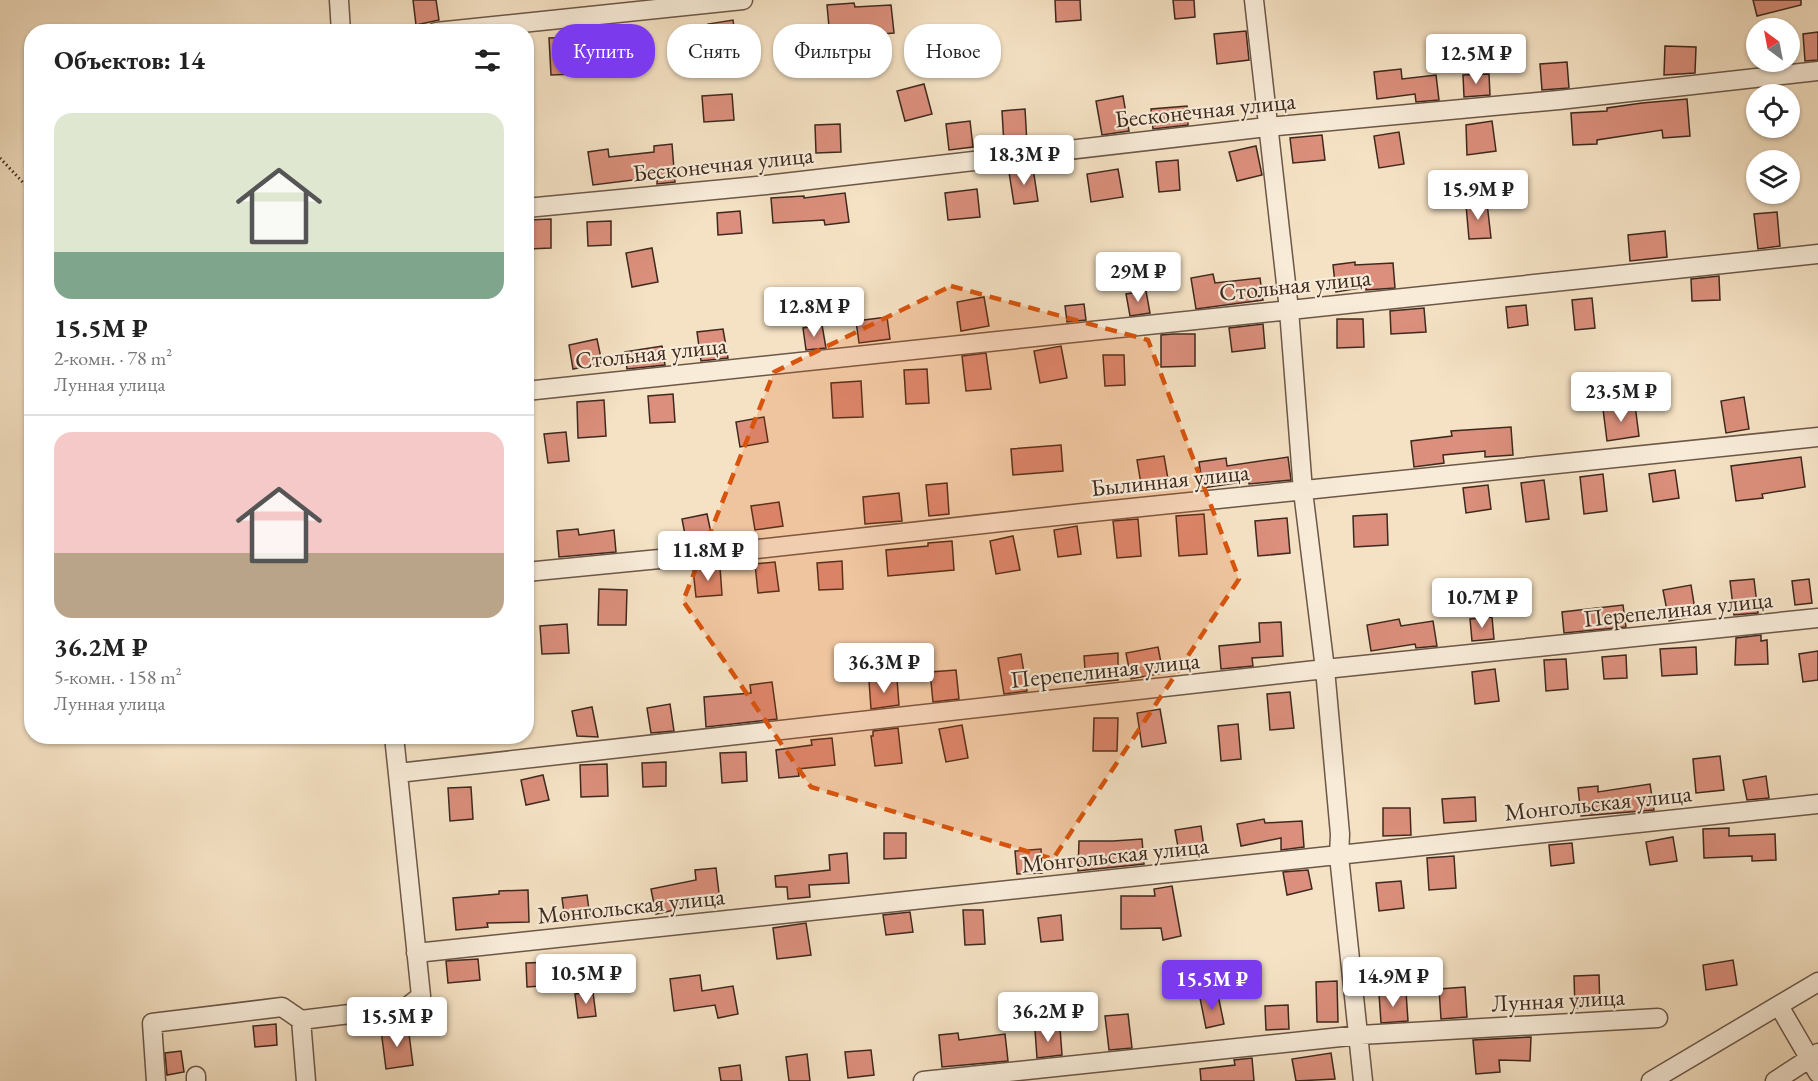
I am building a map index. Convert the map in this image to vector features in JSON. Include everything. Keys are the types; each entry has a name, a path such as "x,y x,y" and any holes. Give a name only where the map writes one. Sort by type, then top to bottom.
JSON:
{"street":[{"path":"339,0 340,24"},
{"path":"513,24 743,0"},
{"path":"1254,0 1289,310 1304,491 1340,834 1339,856 1364,1081"},
{"name":"Бесконечная улица","path":"534,207 766,185 1267,127 1559,100 1818,71"},
{"name":"Стольная улица","path":"534,390 1818,254"},
{"name":"Былинная улица","path":"534,571 721,554 1083,513 1818,437"},
{"name":"Перепелиная улица","path":"398,773 1324,669 1818,618"},
{"path":"156,1081 152,1023 282,1007 301,1020 407,1007 421,996 395,744"},
{"name":"Монгольская улица","path":"416,953 1818,804"},
{"path":"1651,1081 1818,982"},
{"path":"1775,1081 1815,1062 1779,1006"},
{"name":"Лунная улица","path":"923,1081 1360,1035 1658,1018"},
{"path":"301,1020 306,1081"}],"path":[{"path":"0,158 24,184"}],"highlighted area":[{"path":"951,286 1148,340 1239,579 1053,859 811,787 683,601 774,372"}],"building":[{"path":"413,0 436,0 439,20 416,24"},
{"path":"1055,0 1080,0 1081,20 1056,22"},
{"path":"1173,0 1194,0 1195,17 1175,19"},
{"path":"1753,0 1801,0 1801,5 1757,16"},
{"path":"854,3 855,7 891,5 894,33 892,33 892,24 829,24 827,5"},
{"path":"733,20 734,24 708,24"},
{"path":"1246,31 1249,60 1217,64 1214,34"},
{"path":"1818,32 1818,60 1805,61 1803,34"},
{"path":"549,38 552,38 552,75 551,75"},
{"path":"1665,46 1696,47 1695,73 1664,75"},
{"path":"1567,62 1569,88 1542,90 1540,64"},
{"path":"1401,69 1402,79 1436,75 1439,100 1416,102 1415,94 1377,99 1374,72"},
{"path":"1489,74 1490,95 1464,97 1463,75"},
{"path":"924,84 932,114 905,121 897,91"},
{"path":"732,94 734,120 704,122 702,96"},
{"path":"1123,96 1129,131 1102,135 1096,101"},
{"path":"1687,99 1690,136 1663,138 1662,130 1597,140 1597,144 1573,145 1571,113 1607,111 1607,108"},
{"path":"1187,106 1188,125 1153,129 1151,109"},
{"path":"1025,109 1027,143 1004,145 1002,111"},
{"path":"970,121 973,147 949,150 946,124"},
{"path":"1492,121 1496,151 1467,155 1466,125"},
{"path":"840,124 841,152 816,153 815,125"},
{"path":"1399,132 1404,164 1379,168 1374,136"},
{"path":"1322,135 1325,160 1293,163 1290,138"},
{"path":"672,144 675,182 657,184 657,177 593,185 588,152 608,149 609,157 654,152 654,146"},
{"path":"1256,146 1262,175 1237,181 1229,152"},
{"path":"1178,160 1180,190 1159,192 1156,162"},
{"path":"1033,168 1038,201 1014,204 1009,172"},
{"path":"1118,169 1123,197 1091,202 1087,174"},
{"path":"977,189 980,217 948,220 945,193"},
{"path":"845,193 849,222 825,225 824,220 773,223 771,198 804,196 804,198"},
{"path":"1487,203 1491,238 1469,239 1466,205"},
{"path":"740,211 742,233 718,235 717,213"},
{"path":"1777,212 1780,246 1758,249 1754,214"},
{"path":"551,219 551,248 534,249 534,220"},
{"path":"611,221 611,245 588,246 587,222"},
{"path":"1665,231 1667,257 1630,261 1628,235"},
{"path":"652,248 658,282 632,287 626,253"},
{"path":"1355,262 1355,265 1393,263 1395,288 1366,290 1366,287 1336,292 1333,265"},
{"path":"1213,274 1215,283 1260,278 1263,300 1196,309 1191,278"},
{"path":"1719,276 1720,300 1692,301 1691,279"},
{"path":"1146,291 1150,313 1130,316 1126,294"},
{"path":"984,297 989,326 961,331 957,302"},
{"path":"1592,298 1595,328 1575,330 1572,300"},
{"path":"1084,304 1086,320 1067,322 1065,306"},
{"path":"1526,305 1528,325 1508,328 1506,307"},
{"path":"1424,308 1426,332 1391,334 1390,311"},
{"path":"887,317 890,339 859,343 856,321"},
{"path":"1337,319 1363,319 1364,347 1337,348"},
{"path":"1263,324 1265,348 1232,352 1229,328"},
{"path":"822,325 826,348 806,350 803,328"},
{"path":"723,329 728,358 701,361 697,332"},
{"path":"1195,334 1195,366 1161,367 1161,335"},
{"path":"597,339 602,363 573,369 569,345"},
{"path":"662,346 665,365 627,369 625,352"},
{"path":"1061,346 1067,378 1040,383 1034,351"},
{"path":"986,353 991,389 966,391 962,356"},
{"path":"1103,355 1124,355 1125,385 1105,386"},
{"path":"927,369 929,403 906,404 904,370"},
{"path":"861,381 863,417 833,418 831,383"},
{"path":"673,394 675,422 650,423 648,396"},
{"path":"1744,397 1749,429 1726,433 1721,401"},
{"path":"604,400 606,436 578,438 577,402"},
{"path":"1635,405 1639,436 1607,441 1603,409"},
{"path":"764,417 768,442 740,447 736,422"},
{"path":"1511,427 1513,455 1485,457 1485,451 1443,455 1444,463 1414,467 1411,441 1452,436 1451,431"},
{"path":"566,432 569,461 548,463 544,434"},
{"path":"1061,445 1063,471 1013,475 1011,449"},
{"path":"1164,456 1169,485 1142,490 1137,460"},
{"path":"1288,457 1291,480 1249,484 1249,481 1203,488 1199,462 1226,458 1227,466"},
{"path":"1801,457 1805,487 1762,494 1763,498 1736,501 1731,466"},
{"path":"1675,470 1679,498 1653,502 1649,474"},
{"path":"1603,474 1607,511 1584,514 1580,477"},
{"path":"1544,480 1549,519 1526,522 1521,483"},
{"path":"947,483 949,514 929,516 926,485"},
{"path":"1488,485 1491,509 1466,513 1463,488"},
{"path":"899,493 902,521 865,524 863,497"},
{"path":"779,502 783,526 755,530 751,506"},
{"path":"707,514 713,542 687,545 682,519"},
{"path":"1204,514 1207,554 1179,556 1176,516"},
{"path":"1387,514 1388,545 1354,547 1353,516"},
{"path":"1287,518 1290,553 1258,556 1255,521"},
{"path":"1138,519 1141,556 1117,558 1113,521"},
{"path":"1077,526 1081,554 1058,557 1054,530"},
{"path":"578,529 579,535 614,530 616,552 559,557 557,531"},
{"path":"1013,536 1020,570 996,574 990,541"},
{"path":"952,541 954,570 888,576 886,550"},
{"path":"842,561 843,589 819,590 817,563"},
{"path":"775,562 779,591 758,593 755,564"},
{"path":"720,567 722,595 696,597 693,569"},
{"path":"1754,579 1758,613 1734,615 1730,581"},
{"path":"1809,579 1812,603 1795,605 1792,581"},
{"path":"1691,585 1696,616 1669,621 1663,590"},
{"path":"599,589 627,590 626,625 598,625"},
{"path":"1623,605 1626,627 1564,633 1562,612"},
{"path":"1492,617 1494,639 1472,641 1470,619"},
{"path":"1399,619 1401,626 1433,621 1437,646 1416,648 1415,644 1371,651 1367,625"},
{"path":"1281,622 1283,656 1252,658 1253,666 1221,669 1219,646 1260,642 1259,623"},
{"path":"567,624 569,653 542,654 540,626"},
{"path":"1761,635 1761,641 1767,640 1768,664 1735,665 1736,638"},
{"path":"1158,647 1163,673 1131,679 1126,653"},
{"path":"1696,647 1697,674 1662,676 1660,649"},
{"path":"1818,651 1818,680 1803,682 1799,654"},
{"path":"1118,653 1118,680 1086,683 1084,656"},
{"path":"1021,654 1027,691 1004,694 998,658"},
{"path":"1626,655 1627,678 1604,679 1602,657"},
{"path":"1566,659 1568,689 1546,691 1544,660"},
{"path":"1495,669 1499,701 1475,704 1472,672"},
{"path":"956,670 959,699 933,702 930,672"},
{"path":"897,679 899,705 871,709 869,681"},
{"path":"772,682 777,719 706,727 704,697 751,693 750,685"},
{"path":"1290,692 1294,728 1270,730 1267,694"},
{"path":"670,704 674,731 651,733 647,708"},
{"path":"592,707 598,737 577,736 572,711"},
{"path":"1160,709 1166,743 1142,747 1137,713"},
{"path":"1094,718 1118,718 1117,751 1093,751"},
{"path":"1238,724 1241,759 1221,761 1218,726"},
{"path":"962,725 968,758 946,762 939,729"},
{"path":"898,728 902,763 875,766 871,736 873,736 873,731"},
{"path":"832,738 835,765 798,769 799,776 779,778 776,750 812,745 811,740"},
{"path":"746,752 747,781 722,783 720,753"},
{"path":"1720,756 1724,790 1696,793 1693,759"},
{"path":"666,762 666,786 643,787 642,763"},
{"path":"607,764 608,796 581,797 580,765"},
{"path":"543,775 549,800 526,805 521,780"},
{"path":"1766,776 1769,798 1747,800 1743,780"},
{"path":"1650,784 1654,810 1581,816 1578,788 1598,786 1598,792"},
{"path":"471,787 473,819 450,821 448,788"},
{"path":"1475,797 1476,821 1444,823 1442,799"},
{"path":"1383,808 1410,808 1411,835 1383,836"},
{"path":"1264,819 1265,823 1302,821 1304,847 1281,850 1281,838 1241,846 1237,824"},
{"path":"1201,826 1205,854 1180,858 1175,830"},
{"path":"1729,828 1729,836 1775,834 1776,860 1752,861 1752,856 1704,858 1703,829"},
{"path":"884,833 906,833 906,858 884,859"},
{"path":"1673,837 1677,861 1650,865 1646,842"},
{"path":"1142,839 1144,864 1078,871 1079,841"},
{"path":"1572,843 1574,863 1551,866 1549,845"},
{"path":"1041,849 1042,873 1017,874 1015,851"},
{"path":"847,853 849,883 809,885 810,897 788,899 787,887 776,887 775,876 830,870 829,855"},
{"path":"1454,856 1456,888 1429,890 1427,858"},
{"path":"716,868 720,902 678,906 679,909 656,914 651,889 696,880 695,870"},
{"path":"1308,870 1312,889 1287,895 1283,872"},
{"path":"1401,881 1404,908 1379,911 1376,883"},
{"path":"1172,886 1181,936 1163,940 1161,928 1121,929 1121,896 1155,896 1154,889"},
{"path":"528,890 529,922 487,923 488,927 456,930 453,898 499,894 499,891"},
{"path":"587,895 590,917 565,920 562,898"},
{"path":"963,910 983,910 985,944 965,945"},
{"path":"910,912 913,932 886,935 883,915"},
{"path":"1061,915 1063,940 1041,942 1038,918"},
{"path":"806,923 811,955 777,959 773,928"},
{"path":"478,959 480,980 448,983 446,961"},
{"path":"1733,960 1737,985 1706,990 1703,965"},
{"path":"553,962 554,985 527,987 526,963"},
{"path":"700,975 702,991 733,986 738,1014 718,1018 715,1005 674,1011 670,979"},
{"path":"1599,975 1600,1007 1575,1008 1574,976"},
{"path":"1337,981 1338,1022 1317,1022 1316,982"},
{"path":"1465,987 1467,1017 1441,1019 1439,989"},
{"path":"593,992 596,1016 578,1018 575,994"},
{"path":"1406,992 1408,1021 1381,1023 1379,994"},
{"path":"1218,995 1224,1024 1206,1028 1200,998"},
{"path":"1288,1005 1289,1029 1266,1030 1265,1006"},
{"path":"1128,1014 1132,1048 1109,1050 1105,1016"},
{"path":"276,1024 277,1045 255,1047 253,1026"},
{"path":"408,1026 413,1065 386,1069 381,1030"},
{"path":"1060,1028 1062,1055 1037,1058 1035,1030"},
{"path":"958,1033 959,1040 1005,1034 1008,1061 942,1067 939,1035"},
{"path":"1531,1037 1530,1061 1499,1060 1500,1072 1476,1074 1473,1040"},
{"path":"871,1050 874,1075 848,1078 845,1052"},
{"path":"181,1051 184,1072 167,1075 165,1053"},
{"path":"1331,1053 1335,1079 1296,1081 1292,1059"},
{"path":"807,1054 810,1081 789,1081 786,1057"},
{"path":"1252,1058 1254,1081 1201,1081 1200,1069 1235,1065 1234,1060"},
{"path":"740,1065 742,1081 721,1081 719,1068"}]}
